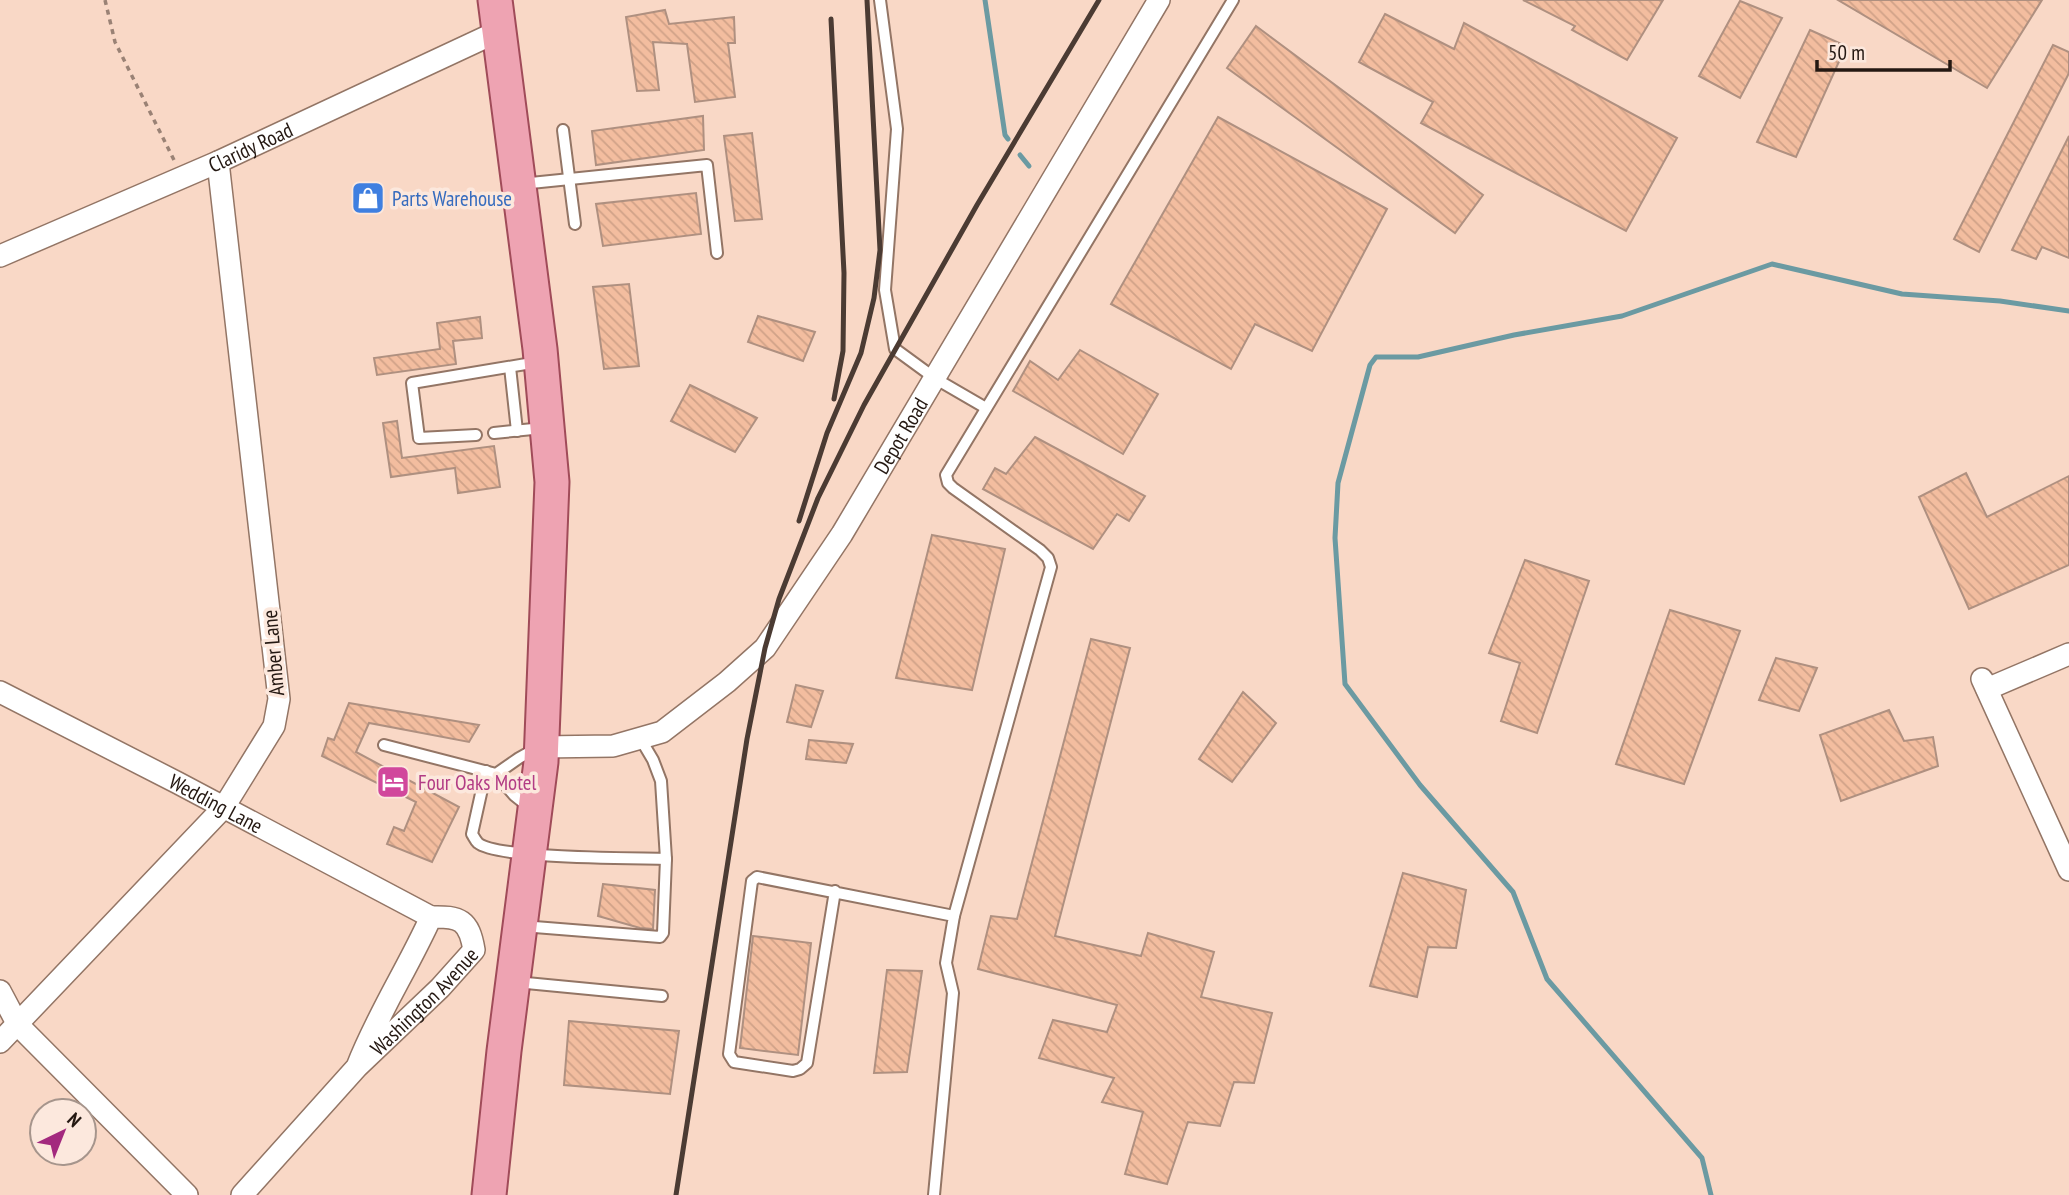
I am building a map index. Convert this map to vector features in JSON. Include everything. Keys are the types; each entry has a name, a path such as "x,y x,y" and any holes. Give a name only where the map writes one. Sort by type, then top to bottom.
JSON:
{"main road":[{"path":"489,1195 541,747 552,482 532,429 526,364 519,185 497,16"}],"street":[{"name":"Depot Road","path":"541,747 612,746 662,732 727,682 765,648 842,534 1159,0"},
{"name":"Claridy Road","path":"0,256 218,162 497,16"},
{"name":"Amber Lane","path":"0,1042 224,807 274,726 279,699 218,162"},
{"path":"2069,654 1984,684 2069,870"},
{"name":"Wedding Lane","path":"0,692 430,917"},
{"name":"Washington Avenue","path":"242,1195 357,1067 440,988 474,950 471,933 463,922 446,917 430,917 418,947 366,1043 357,1067"},
{"path":"0,991 18,1025 187,1195"}],"lane":[{"path":"880,0 897,129 885,290 895,349 936,379 986,408"},
{"path":"934,1195 953,993 946,964 954,916 1051,567 1048,558 1040,550 948,483 946,475 1233,0"},
{"path":"563,130 575,224"},
{"path":"519,185 707,165 717,253"},
{"path":"476,435 419,438 412,383 526,364"},
{"path":"494,433 532,429"},
{"path":"520,925 660,937 663,933 666,859 662,781 640,738"},
{"path":"384,745 491,773 534,811"},
{"path":"541,747 491,773 472,834 478,843 486,847 529,854 666,859"},
{"path":"835,891 807,1063 793,1071 734,1062 729,1054 729,1043 752,881 757,877 835,891 954,916"},
{"path":"513,982 662,996"}],"path":[{"path":"105,0 115,42 183,177"}],"building":[{"path":"1523,0 1663,0 1627,60 1572,30 1575,26"},
{"path":"1838,0 2042,0 1987,88"},
{"path":"1740,1 1782,18 1740,98 1699,76"},
{"path":"665,10 669,24 734,17 735,43 728,43 735,97 695,102 687,44 653,42 659,90 637,91 626,17"},
{"path":"1385,14 1454,49 1464,23 1677,138 1626,231 1421,123 1433,102 1359,62"},
{"path":"1256,26 1483,195 1455,233 1227,68"},
{"path":"1810,30 1846,46 1796,157 1757,142"},
{"path":"2053,45 2069,52 2069,73 1979,252 1954,239"},
{"path":"703,116 704,150 596,165 592,131"},
{"path":"1218,117 1387,209 1312,351 1255,324 1231,369 1111,304"},
{"path":"752,133 762,219 735,221 724,136"},
{"path":"2069,136 2069,258 2042,247 2036,259 2012,250"},
{"path":"696,193 701,234 603,246 596,204"},
{"path":"629,284 639,366 604,369 593,287"},
{"path":"758,316 815,332 803,361 748,342"},
{"path":"480,317 482,338 453,341 456,364 377,375 374,358 440,349 437,323"},
{"path":"1080,350 1158,394 1123,454 1013,391 1030,361 1058,380"},
{"path":"690,385 757,418 735,452 671,421"},
{"path":"397,421 402,458 494,446 500,487 458,493 455,468 391,477 383,423"},
{"path":"1035,437 1145,496 1129,521 1117,514 1093,549 983,489 995,468 1006,474"},
{"path":"1966,473 1987,517 2069,476 2069,565 1969,609 1919,497"},
{"path":"932,535 1005,549 972,690 896,678"},
{"path":"1525,560 1589,581 1537,733 1501,721 1520,663 1489,653"},
{"path":"1670,610 1740,631 1684,784 1616,764"},
{"path":"1091,639 1130,648 1055,936 1141,956 1148,933 1214,952 1201,997 1272,1013 1254,1083 1234,1082 1220,1126 1188,1122 1167,1184 1125,1174 1143,1112 1102,1102 1114,1078 1039,1058 1053,1020 1107,1032 1117,1005 978,969 991,916 1017,919"},
{"path":"1776,658 1817,668 1799,711 1759,700"},
{"path":"796,685 823,691 811,727 787,722"},
{"path":"1243,692 1276,723 1232,782 1199,759"},
{"name":"Four Oaks Motel","path":"349,703 479,725 469,742 369,723 356,752 459,807 432,862 387,844 394,827 404,831 416,802 322,756 328,738 334,740"},
{"path":"1889,710 1904,741 1933,737 1938,766 1841,801 1820,735"},
{"path":"809,740 853,744 846,763 806,759"},
{"path":"1403,873 1466,890 1456,948 1428,947 1417,997 1370,986"},
{"path":"603,884 655,890 653,929 598,916"},
{"path":"753,936 811,943 798,1055 740,1048"},
{"path":"887,970 922,971 907,1072 874,1073"},
{"path":"569,1021 679,1031 670,1094 564,1085"}],"waterway":[{"path":"985,0 1005,135 1008,139"},
{"path":"1020,155 1029,166"},
{"path":"1711,1195 1702,1158 1547,979 1513,892 1420,785 1345,684 1335,538 1338,483 1370,365 1376,357 1418,357 1514,335 1622,316 1772,264 1902,294 2000,301 2069,311"}],"railway":[{"path":"799,521 827,433 861,353 874,298 880,250 867,0"},
{"path":"676,1195 747,739 765,648 779,599 818,498 864,405 977,205 1099,0"},
{"path":"831,19 844,273 843,351 834,399"}],"place":[{"name":"Parts Warehouse","path":"368,198"},
{"name":"Four Oaks Motel","path":"393,782"}]}
